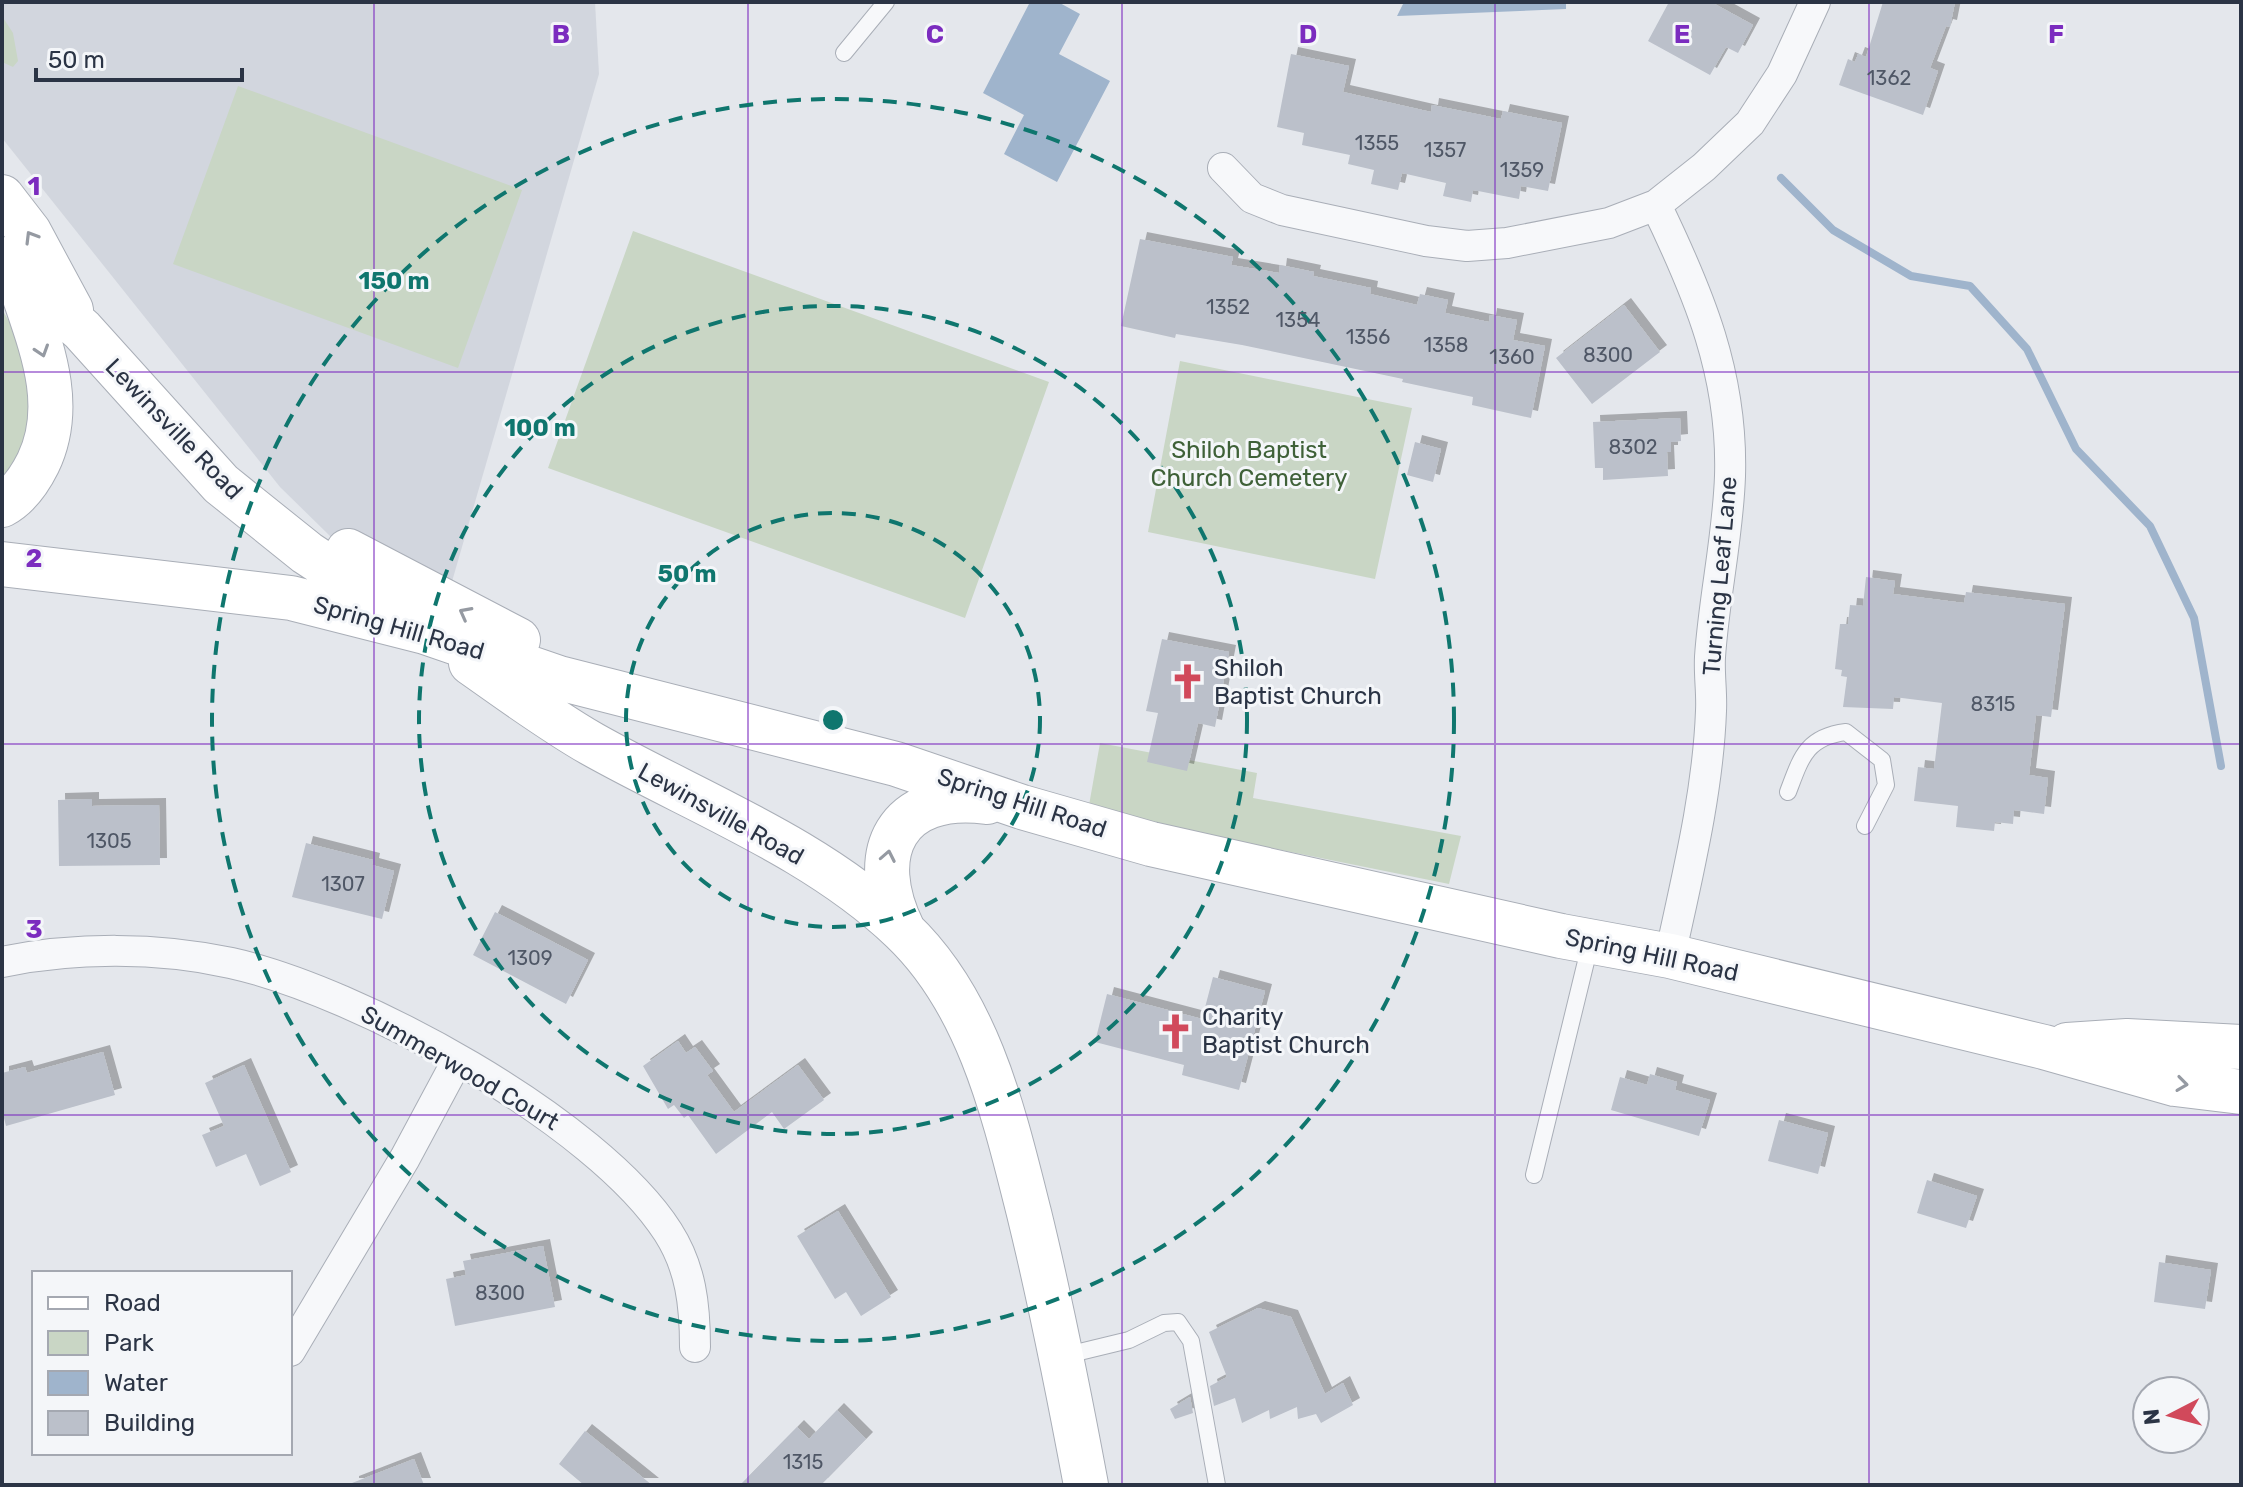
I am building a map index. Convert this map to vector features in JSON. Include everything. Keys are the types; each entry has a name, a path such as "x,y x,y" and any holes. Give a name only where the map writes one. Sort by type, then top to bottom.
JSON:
{"main road":[{"name":"Lewinsville Road","path":"2,197 29,232 82,330"},
{"name":"Lewinsville Road","path":"10,268 82,330 221,484 307,553 579,736 774,840 833,877 903,930 953,998 981,1051 1002,1104 1061,1356 1086,1485"},
{"path":"2,505 30,479 43,453 50,424 49,373 10,268"},
{"path":"221,484 520,641 690,710"},
{"name":"Spring Hill Road","path":"2,564 291,598 425,632 559,678 896,764 1022,807 1151,844 1670,956 2044,1047 2162,1081 2241,1092"},
{"path":"903,930 888,896 885,867 890,844 902,824 920,810 943,801 1022,807"},
{"name":"Spring Hill Road","path":"2044,1047 2127,1041 2241,1047"}],"street":[{"path":"1223,168 1252,198 1282,210 1426,241 1467,246 1560,235 1609,223 1656,205 1704,167 1750,123 1782,74 1815,2"},
{"name":"Turning Leaf Lane","path":"1656,205 1695,284 1713,339 1730,429 1730,478 1710,657 1711,711 1706,763 1670,956"},
{"name":"Summerwood Court","path":"2,962 69,953 128,952 232,964 309,986 397,1026 582,1142 646,1203 668,1232 684,1264 695,1301 695,1347"},
{"path":"292,1348 405,1158 457,1061"}],"lane":[{"path":"844,53 886,2"},
{"path":"1788,792 1803,753 1824,735 1846,732 1882,760 1886,785 1865,826"},
{"path":"1534,1175 1591,940"},
{"path":"1061,1356 1129,1340 1164,1323 1178,1322 1191,1341 1217,1485"}],"shaded area":[{"path":"2,2 595,2 599,74 442,616 384,580 330,536 280,487 2,138"}],"green space":[{"path":"2,16 13,33 18,61 13,67 2,62"},
{"path":"238,86 522,190 458,368 173,264"},
{"path":"633,231 1049,382 965,618 548,468"},
{"path":"2,309 23,346 40,422 2,489"},
{"name":"Shiloh Baptist Church Cemetery","path":"1180,361 1412,408 1375,579 1148,532"},
{"path":"1100,743 1257,773 1253,798 1461,836 1449,884 1088,811"}],"water":[{"path":"1030,2 1058,2 1080,14 1059,54 1110,81 1057,182 1004,154 1024,115 983,93"},
{"path":"1404,2 1566,2 1566,9 1397,16"}],"building":[{"path":"1669,2 1711,2 1753,25 1738,53 1726,47 1710,75 1648,41"},
{"path":"1883,2 1955,2 1950,27 1946,26 1930,68 1938,71 1923,115 1839,85 1848,59 1855,62 1858,54 1866,57"},
{"path":"1291,54 1349,66 1343,92 1431,112 1432,105 1501,119 1503,111 1562,123 1548,191 1521,186 1519,199 1473,190 1471,202 1443,196 1446,183 1402,173 1398,190 1371,184 1374,170 1348,164 1350,155 1302,145 1304,133 1277,127"},
{"path":"1140,239 1233,257 1231,265 1279,273 1280,265 1314,272 1313,276 1371,288 1370,294 1417,305 1420,294 1448,300 1445,313 1489,322 1490,315 1517,320 1513,340 1545,346 1531,418 1472,405 1473,397 1402,382 1403,379 1242,345 1176,334 1175,338 1121,326"},
{"path":"1624,305 1660,352 1592,404 1556,358"},
{"path":"1680,418 1681,441 1671,442 1671,452 1667,452 1668,476 1603,480 1603,468 1595,468 1593,422"},
{"path":"1415,442 1441,449 1433,482 1407,475"},
{"path":"1866,577 1895,581 1893,594 1964,603 1966,592 2065,604 2051,717 2036,715 2029,775 2048,778 2044,814 2014,810 2013,824 1995,822 1994,831 1956,827 1958,806 1914,801 1918,767 1934,769 1942,703 1894,697 1893,709 1843,707 1847,677 1841,676 1842,670 1835,669 1840,624 1848,624 1850,605 1863,606"},
{"name":"Shiloh Baptist Church","path":"1162,639 1229,652 1215,727 1198,723 1187,771 1147,762 1158,713 1146,711"},
{"path":"92,799 92,806 159,805 160,865 59,866 58,800"},
{"path":"306,843 373,860 372,865 394,871 382,919 292,897"},
{"path":"495,912 588,960 566,1004 473,955"},
{"name":"Charity Baptist Church","path":"1213,977 1265,991 1239,1090 1182,1075 1184,1065 1095,1042 1107,994 1202,1019"},
{"path":"678,1041 686,1053 695,1047 713,1071 707,1075 734,1112 798,1065 824,1100 784,1129 772,1112 716,1154 688,1115 684,1118 674,1105 668,1109 643,1066"},
{"path":"103,1052 115,1095 6,1126 2,1110 2,1073 25,1067 27,1073"},
{"path":"244,1065 291,1172 260,1186 246,1154 216,1167 202,1135 224,1126 205,1083"},
{"path":"1650,1074 1677,1082 1675,1090 1710,1100 1699,1136 1611,1110 1620,1077 1647,1085"},
{"path":"1779,1120 1828,1133 1818,1174 1768,1161"},
{"path":"1927,1180 1977,1196 1966,1228 1917,1213"},
{"path":"838,1211 891,1297 861,1316 846,1292 835,1299 797,1236"},
{"path":"543,1246 555,1307 455,1326 446,1279 466,1275 463,1261"},
{"path":"2159,1262 2211,1270 2205,1309 2154,1302"},
{"path":"1258,1308 1291,1317 1325,1394 1343,1383 1353,1405 1321,1423 1316,1414 1298,1419 1297,1407 1270,1419 1269,1410 1242,1423 1235,1398 1214,1406 1210,1386 1227,1377 1209,1332"},
{"path":"1190,1397 1193,1413 1175,1419 1170,1409"},
{"path":"837,1410 866,1439 821,1485 740,1485 797,1427 809,1439"},
{"path":"585,1431 652,1485 584,1485 559,1464"},
{"path":"414,1459 424,1485 352,1485 352,1483"}],"waterway":[{"path":"1781,178 1833,230 1911,276 1970,286 2027,349 2076,449 2150,526 2194,618 2221,766"}],"place":[{"name":"Shiloh Baptist Church","path":"1188,682"},
{"name":"Charity Baptist Church","path":"1176,1031"}]}
